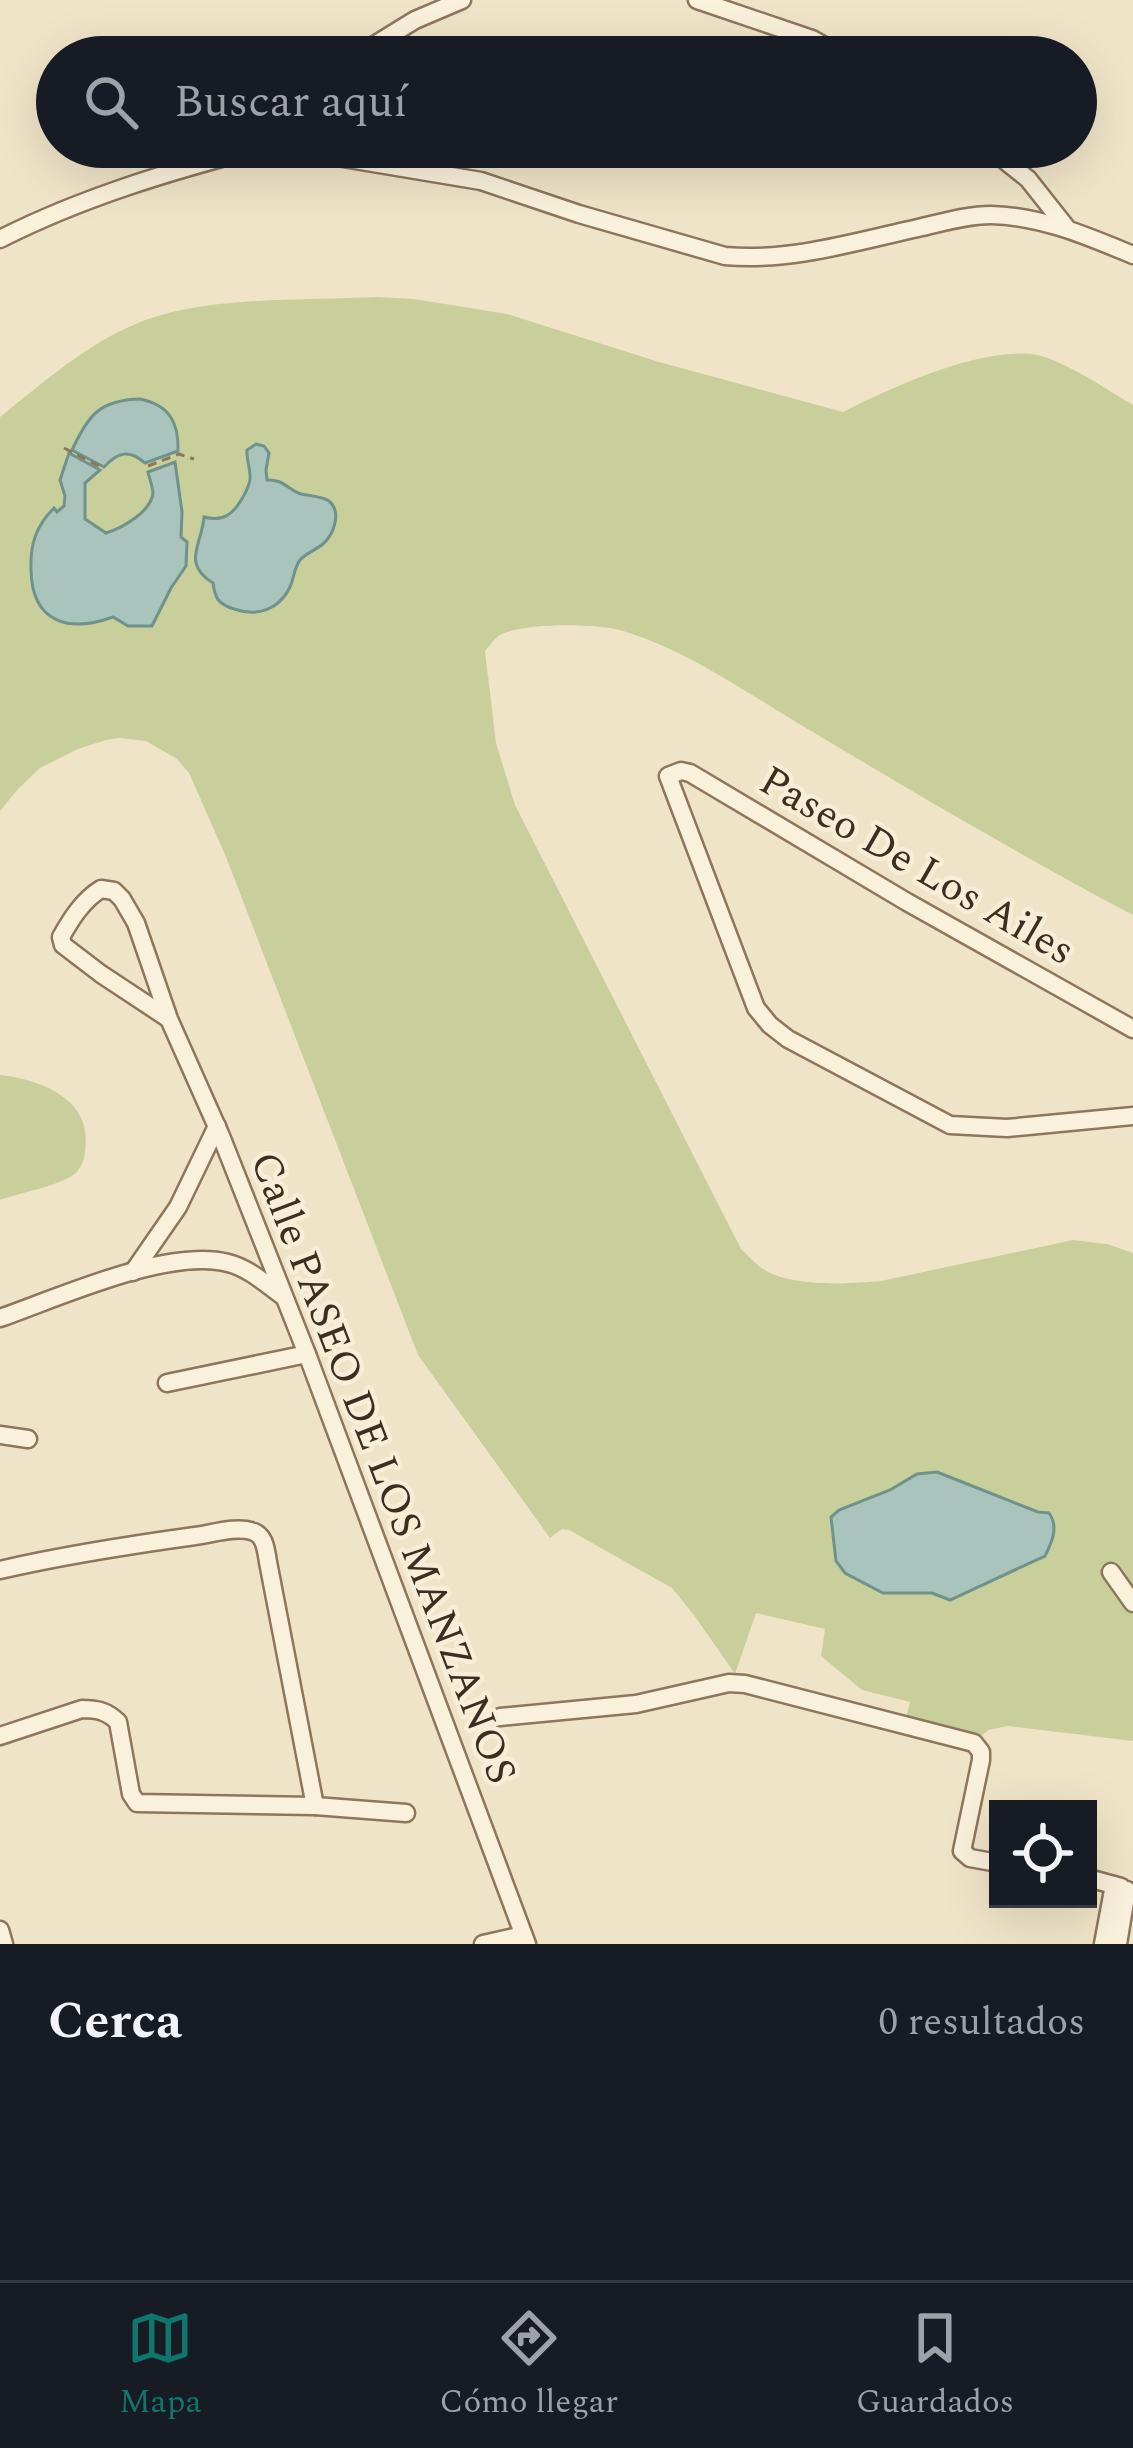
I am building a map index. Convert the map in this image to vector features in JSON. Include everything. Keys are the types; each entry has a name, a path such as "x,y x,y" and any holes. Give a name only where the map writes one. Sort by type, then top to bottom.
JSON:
{"street":[{"path":"389,36 462,0"},
{"path":"697,0 803,36"},
{"path":"0,238 182,168"},
{"path":"403,168 481,181 725,256 802,253 976,216 1066,227 1133,255"},
{"path":"1014,168 1066,227"},
{"name":"Paseo De Los Ailes","path":"1133,1029 690,773 674,772 668,779 756,1008 788,1039 950,1125 1007,1128 1133,1116"},
{"name":"Calle PASEO DE LOS MANZANOS","path":"170,1019 63,945 61,937 94,893 114,891 136,923 170,1019 307,1354 525,1940"},
{"path":"134,1271 178,1207 217,1126"},
{"path":"0,1318 134,1271 193,1260 221,1261 246,1270 284,1298"},
{"path":"166,1384 307,1354"},
{"path":"0,1435 28,1439"},
{"path":"0,1570 120,1546 254,1532 264,1540 315,1806"},
{"path":"1111,1572 1133,1603"},
{"path":"500,1718 636,1704 729,1683 974,1743 981,1760 962,1851 970,1858 989,1861"},
{"path":"0,1736 82,1708 96,1709 118,1722 131,1794 137,1803 315,1806 406,1813"},
{"path":"1102,1944 1125,1889"},
{"path":"1118,1944 1125,1889"},
{"path":"0,1930 4,1944"},
{"path":"483,1944 525,1940"}],"path":[{"path":"64,448 103,468"},
{"path":"148,466 179,454 194,459"}],"green space":[{"path":"376,297 507,314 843,412 935,372 1010,354 1056,361 1133,405 1133,915 722,677 649,640 612,628 539,626 507,632 485,651 496,743 515,805 741,1249 754,1262 788,1279 853,1283 1073,1240 1133,1253 1133,1741 1008,1726 988,1730 977,1740 905,1722 910,1702 862,1690 821,1656 825,1629 756,1613 735,1674 672,1588 569,1530 562,1529 550,1538 418,1355 226,857 189,773 177,759 146,741 106,740 40,768 0,811 0,417 95,345 156,317 217,304"},
{"path":"0,1075 33,1082 62,1096 82,1119 86,1134 84,1159 72,1176 0,1200"}],"water":[{"path":"140,399 170,416 178,451 145,463 124,454 104,467 72,450 84,427 105,406"},
{"path":"256,444 269,453 267,480 326,499 336,517 327,540 296,566 280,601 251,612 218,600 213,583 198,568 196,553 204,517 227,516 244,496 250,479 247,450"},
{"path":"69,453 100,470 85,483 85,519 106,533 147,507 153,493 148,472 175,462 186,566 152,626 128,626 113,617 68,623 46,612 38,602 31,570 33,544 48,515 64,506 60,480"},
{"path":"937,1472 1049,1513 1054,1529 1045,1556 950,1600 932,1593 883,1593 845,1573 836,1561 831,1517 917,1474"}]}
